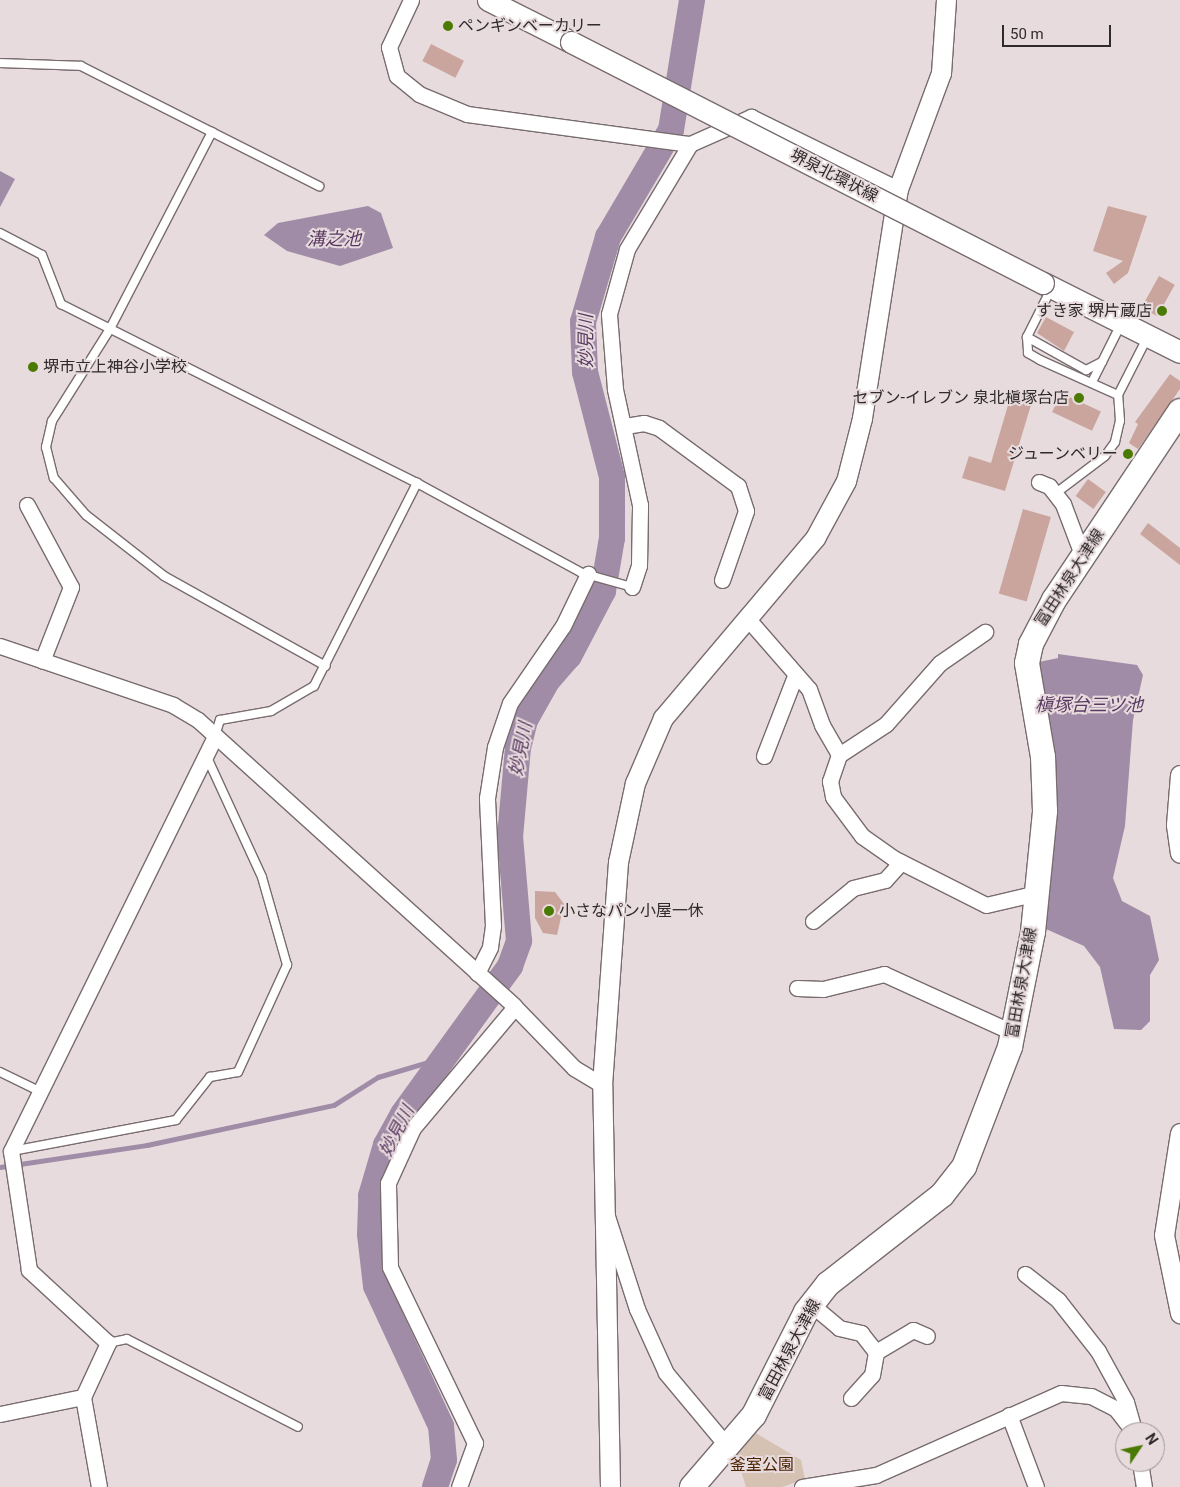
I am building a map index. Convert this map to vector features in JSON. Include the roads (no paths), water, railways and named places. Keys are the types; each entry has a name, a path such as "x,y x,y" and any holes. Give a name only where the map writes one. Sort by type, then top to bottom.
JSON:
{"main road":[{"name":"堺泉北環状線","path":"488,0 1180,352"},
{"name":"富田林泉大津線","path":"692,1487 762,1403 812,1305 828,1284 942,1195 964,1167 1014,1033 1036,893 1045,811 1043,757 1027,663 1036,632 1083,557 1180,411"}],"street":[{"path":"411,0 389,47 397,76 419,94 467,114 690,144 751,116 898,189"},
{"path":"610,1487 602,1205 602,1085 618,862 635,783 663,718 815,538 846,481 862,418 898,189 941,73 946,0"},
{"path":"632,587 639,565 640,504 608,341 615,282 644,216 683,162 690,144"},
{"path":"625,426 644,423 659,428 738,486 746,511 722,580"},
{"path":"1039,482 1056,493 1083,557"},
{"path":"27,505 71,587 42,661"},
{"path":"478,973 490,947 493,926 487,798 495,747 510,703 563,626 588,574"},
{"path":"747,618 795,676 809,689 822,725 839,754"},
{"path":"985,632 940,663 886,724 839,754 830,781 832,797 862,836 901,862 986,905 1036,893"},
{"path":"1,650 42,661 173,705 215,736 478,973 515,1007 574,1068 602,1085"},
{"path":"764,756 795,676"},
{"path":"99,1487 84,1397 108,1343 29,1270 11,1151 215,736"},
{"path":"1180,775 1176,826 1180,853"},
{"path":"813,921 852,888 885,880 901,862"},
{"path":"797,988 823,989 884,974 1014,1033"},
{"path":"459,1487 475,1443 390,1267 388,1183 413,1128 515,1007"},
{"path":"1180,1134 1164,1235 1180,1313"},
{"path":"602,1205 614,1230 637,1309 666,1372 727,1446"},
{"path":"1025,1274 1058,1300 1098,1351 1126,1402 1132,1422"},
{"path":"812,1305 839,1328 861,1333 876,1352 872,1374 851,1398"},
{"path":"876,1352 913,1330 927,1336"},
{"path":"802,1487 876,1475 1061,1393 1091,1396 1115,1408 1127,1422"},
{"path":"0,1414 84,1397"},
{"path":"1009,1415 1036,1487"},
{"path":"1142,1472 1144,1487"}],"lane":[{"path":"0,64 81,66 319,186"},
{"path":"212,132 110,329 52,421 46,447 54,478 86,515 164,576 326,666"},
{"path":"0,233 42,255 61,304 417,483 588,574 632,587"},
{"path":"1048,285 1027,337 1028,353 1118,395"},
{"path":"1092,382 1122,322"},
{"path":"1056,493 1105,456 1115,442 1120,421 1118,395 1148,336"},
{"path":"1027,337 1086,370 1102,362"},
{"path":"215,736 220,720 271,711 314,686 326,666 417,483"},
{"path":"11,1151 176,1120 210,1077 238,1072 287,965 262,877 206,755"},
{"path":"0,1072 41,1092"},
{"path":"108,1343 127,1339 298,1427"}],"water":[{"path":"0,171 15,179 0,207"},
{"name":"溝之池","path":"368,206 381,213 393,248 340,266 287,251 264,235 278,223"},
{"name":"槇塚台三ツ池","path":"1058,654 1137,665 1143,675 1133,720 1125,826 1113,878 1122,901 1150,916 1159,960 1150,975 1150,1021 1141,1030 1114,1029 1100,967 1084,946 1046,929 1039,662 1058,658"}],"waterway":[{"name":"妙見川","path":"435,1487 444,1460 441,1426 376,1286 370,1234 371,1196 386,1145 403,1114 510,966 519,941 510,837 518,748 525,720 547,681 569,656 603,591 612,538 612,477 585,372 583,322 608,237 671,130 692,0"},
{"path":"0,1167 147,1145 334,1105 378,1077 445,1057"}],"place":[{"name":"ペンギンベーカリー","path":"448,26"},
{"name":"すき家 堺片蔵店","path":"1162,311"},
{"name":"堺市立上神谷小学校","path":"33,367"},
{"name":"セブン-イレブン 泉北槇塚台店","path":"1079,398"},
{"name":"ジューンベリー","path":"1128,454"},
{"name":"小さなパン小屋一休","path":"549,911"}],"park label":[{"name":"釜室公園","path":"762,1465"}]}
